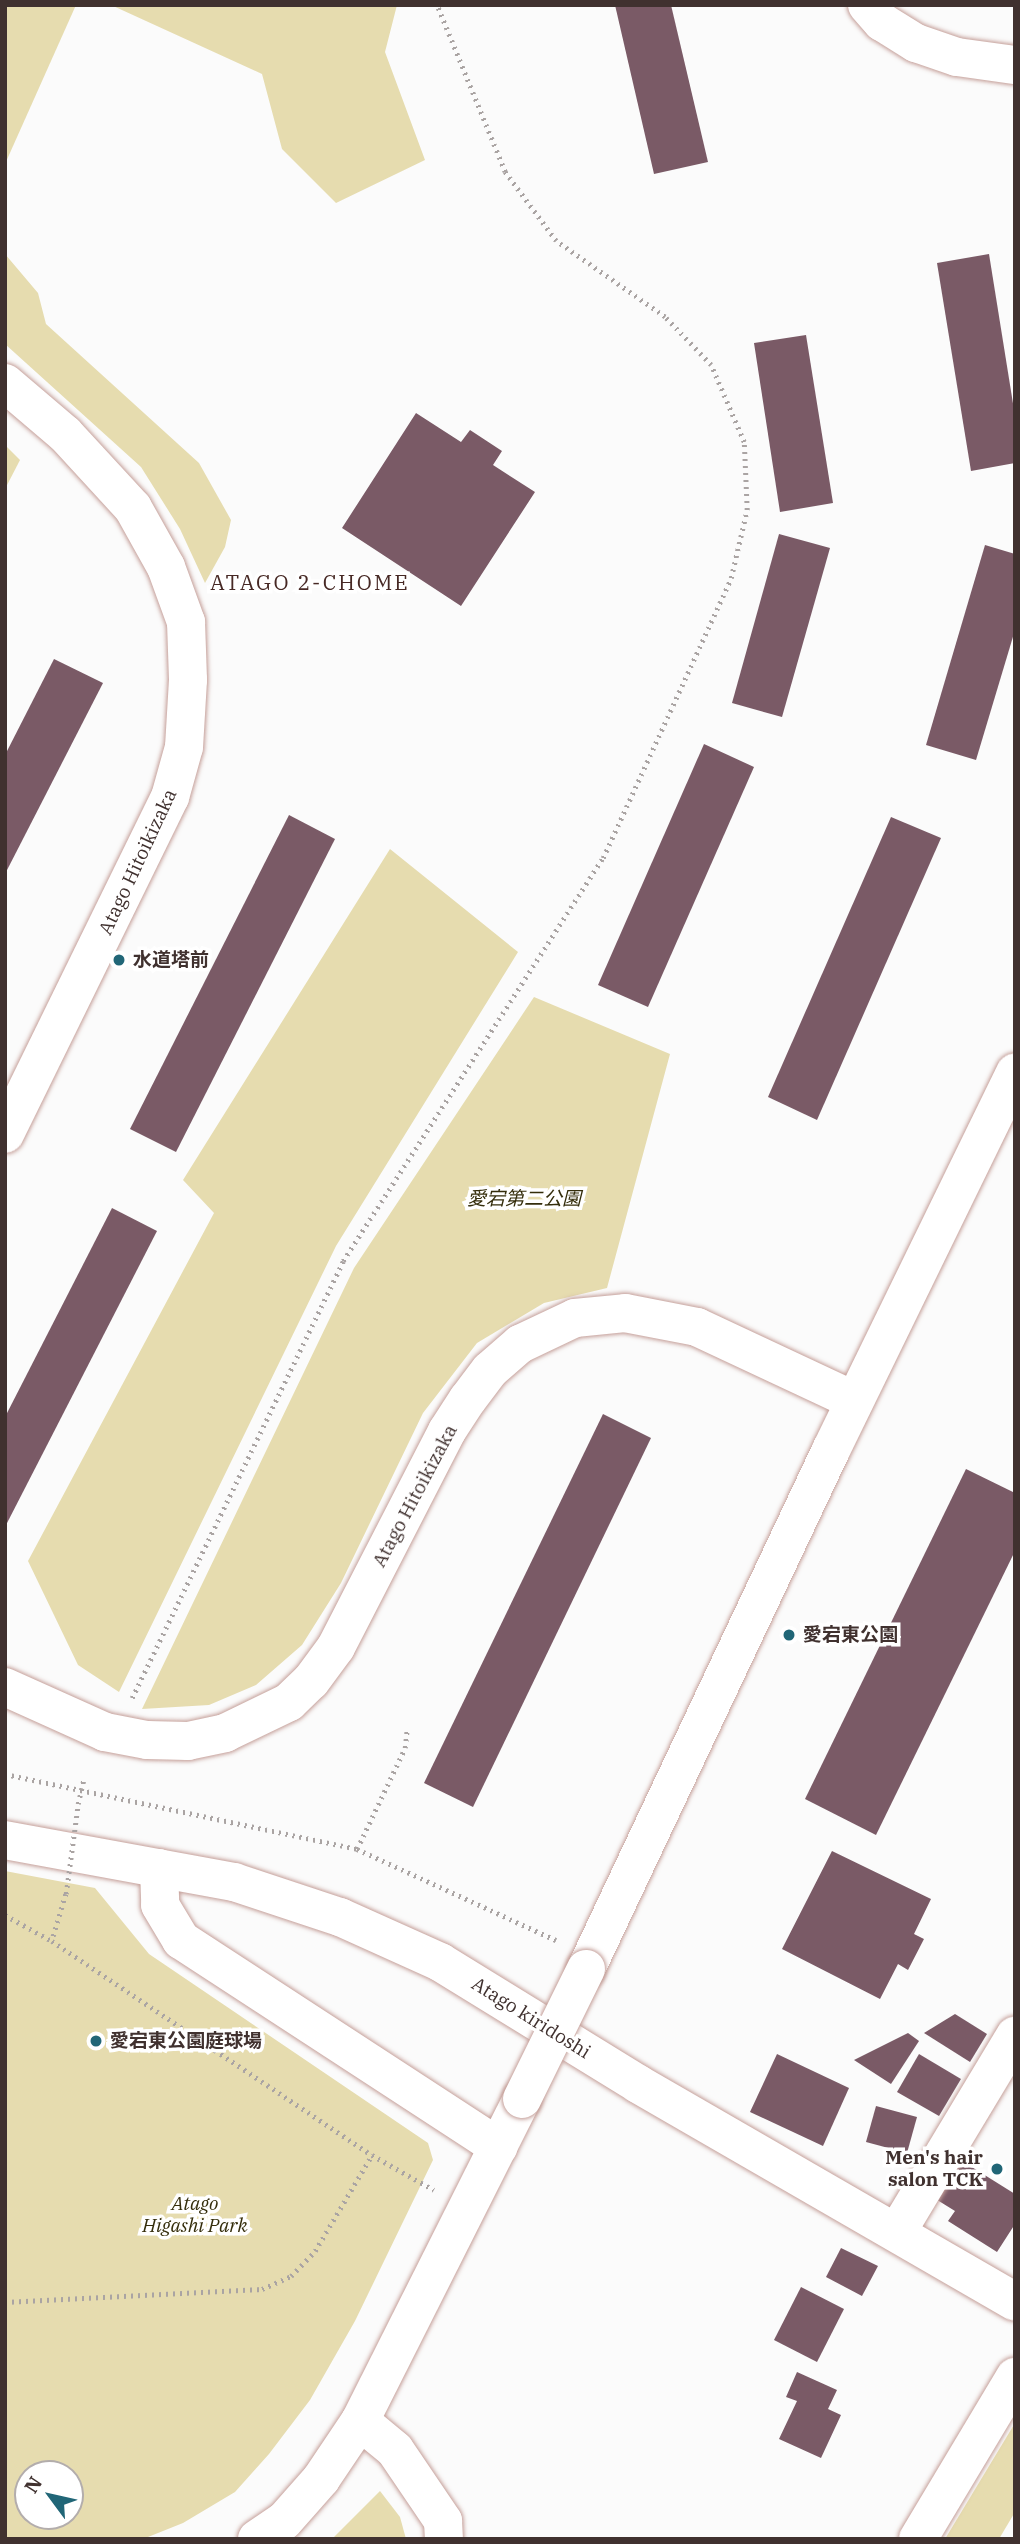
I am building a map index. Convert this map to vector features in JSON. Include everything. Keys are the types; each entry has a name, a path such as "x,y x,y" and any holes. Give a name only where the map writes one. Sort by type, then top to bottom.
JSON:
{"street":[{"path":"867,5 882,22 916,43 957,57 1015,65"},
{"name":"Atago Hitoikizaka","path":"5,383 65,434 133,508 166,567 186,622 188,680 184,747 170,797 5,1134"},
{"path":"257,2539 284,2521 321,2479 360,2421 586,1969 855,1401 1015,1072"},
{"name":"Atago Hitoikizaka","path":"5,1687 105,1732 147,1740 188,1741 225,1733 289,1702 311,1681 336,1647 447,1431 468,1399 490,1370 520,1344 575,1318 625,1313 697,1327 855,1401"},
{"name":"Atago kiridoshi","path":"5,1840 234,1882 340,1917 440,1962 638,2084 1015,2302"},
{"path":"159,1868 160,1905 181,1940 498,2147"},
{"path":"897,2232 1015,2036"},
{"path":"918,2539 1015,2377"},
{"path":"360,2421 394,2449 443,2521 444,2539"}],"path":[{"path":"130,1703 344,1261 603,858 731,578 747,510 744,442 711,365 665,317 556,241 505,172 436,5"},
{"path":"357,1849 405,1748 407,1729"},
{"path":"5,1774 357,1849 556,1940"},
{"path":"52,1941 66,1894 84,1778"},
{"path":"5,1915 52,1941 372,2155 435,2190"},
{"path":"5,2302 262,2289 291,2276 315,2251 372,2155"}],"green space":[{"path":"5,5 76,5 5,164"},
{"path":"111,5 397,5 385,52 425,160 336,203 282,149 262,74"},
{"path":"5,254 38,293 46,324 199,463 231,520 225,547 205,583 180,529 141,467 5,344"},
{"path":"5,445 20,460 5,489"},
{"path":"390,849 518,952 336,1246 119,1692 78,1665 28,1561 214,1213 183,1180"},
{"name":"愛宕第二公園","path":"534,997 670,1054 607,1288 544,1303 477,1343 423,1413 341,1583 302,1645 256,1685 209,1705 142,1709 354,1268"},
{"name":"Atago Higashi Park","path":"5,1871 95,1888 149,1954 428,2143 433,2160 355,2321 310,2400 269,2454 235,2492 183,2523 143,2539 5,2539"},
{"path":"1015,2423 1015,2512 999,2539 945,2539"},
{"path":"380,2491 400,2517 406,2539 332,2539"}],"building":[{"path":"615,5 671,5 708,162 654,174"},
{"path":"989,254 1015,416 1015,463 971,471 937,263"},
{"path":"806,335 833,503 780,512 754,343"},
{"path":"416,413 461,442 470,430 502,451 493,465 535,492 461,606 342,528"},
{"path":"779,534 830,548 782,717 732,703"},
{"path":"985,545 1015,554 1015,630 976,760 926,745"},
{"path":"54,659 103,683 5,874 5,755"},
{"path":"704,744 754,767 648,1007 598,985"},
{"path":"289,815 335,839 176,1152 130,1129"},
{"path":"891,817 941,838 817,1120 768,1097"},
{"path":"112,1208 157,1231 5,1527 5,1417"},
{"path":"603,1414 651,1438 473,1807 424,1783"},
{"path":"966,1469 1015,1493 1015,1551 876,1835 805,1799"},
{"path":"832,1851 931,1899 914,1934 924,1939 908,1970 898,1964 880,1999 782,1949"},
{"path":"955,2014 987,2034 970,2062 924,2033"},
{"path":"908,2033 919,2041 891,2084 854,2060"},
{"path":"777,2054 849,2088 823,2146 750,2112"},
{"path":"919,2054 961,2079 939,2116 897,2092"},
{"path":"876,2106 917,2117 907,2153 866,2142"},
{"path":"959,2159 1015,2194 1015,2224 997,2252 948,2221 955,2211 934,2198"},
{"path":"841,2248 878,2266 862,2296 826,2277"},
{"path":"801,2287 844,2309 817,2362 774,2340"},
{"path":"797,2372 837,2390 828,2409 841,2415 821,2458 779,2439 797,2401 786,2397"}],"place":[{"name":"水道塔前","path":"119,960"},
{"name":"愛宕東公園","path":"789,1635"},
{"name":"愛宕東公園庭球場","path":"96,2041"},
{"name":"Men's hair salon TCK","path":"997,2169"}],"district":[{"name":"ATAGO 2-CHOME","path":"310,582"}]}
